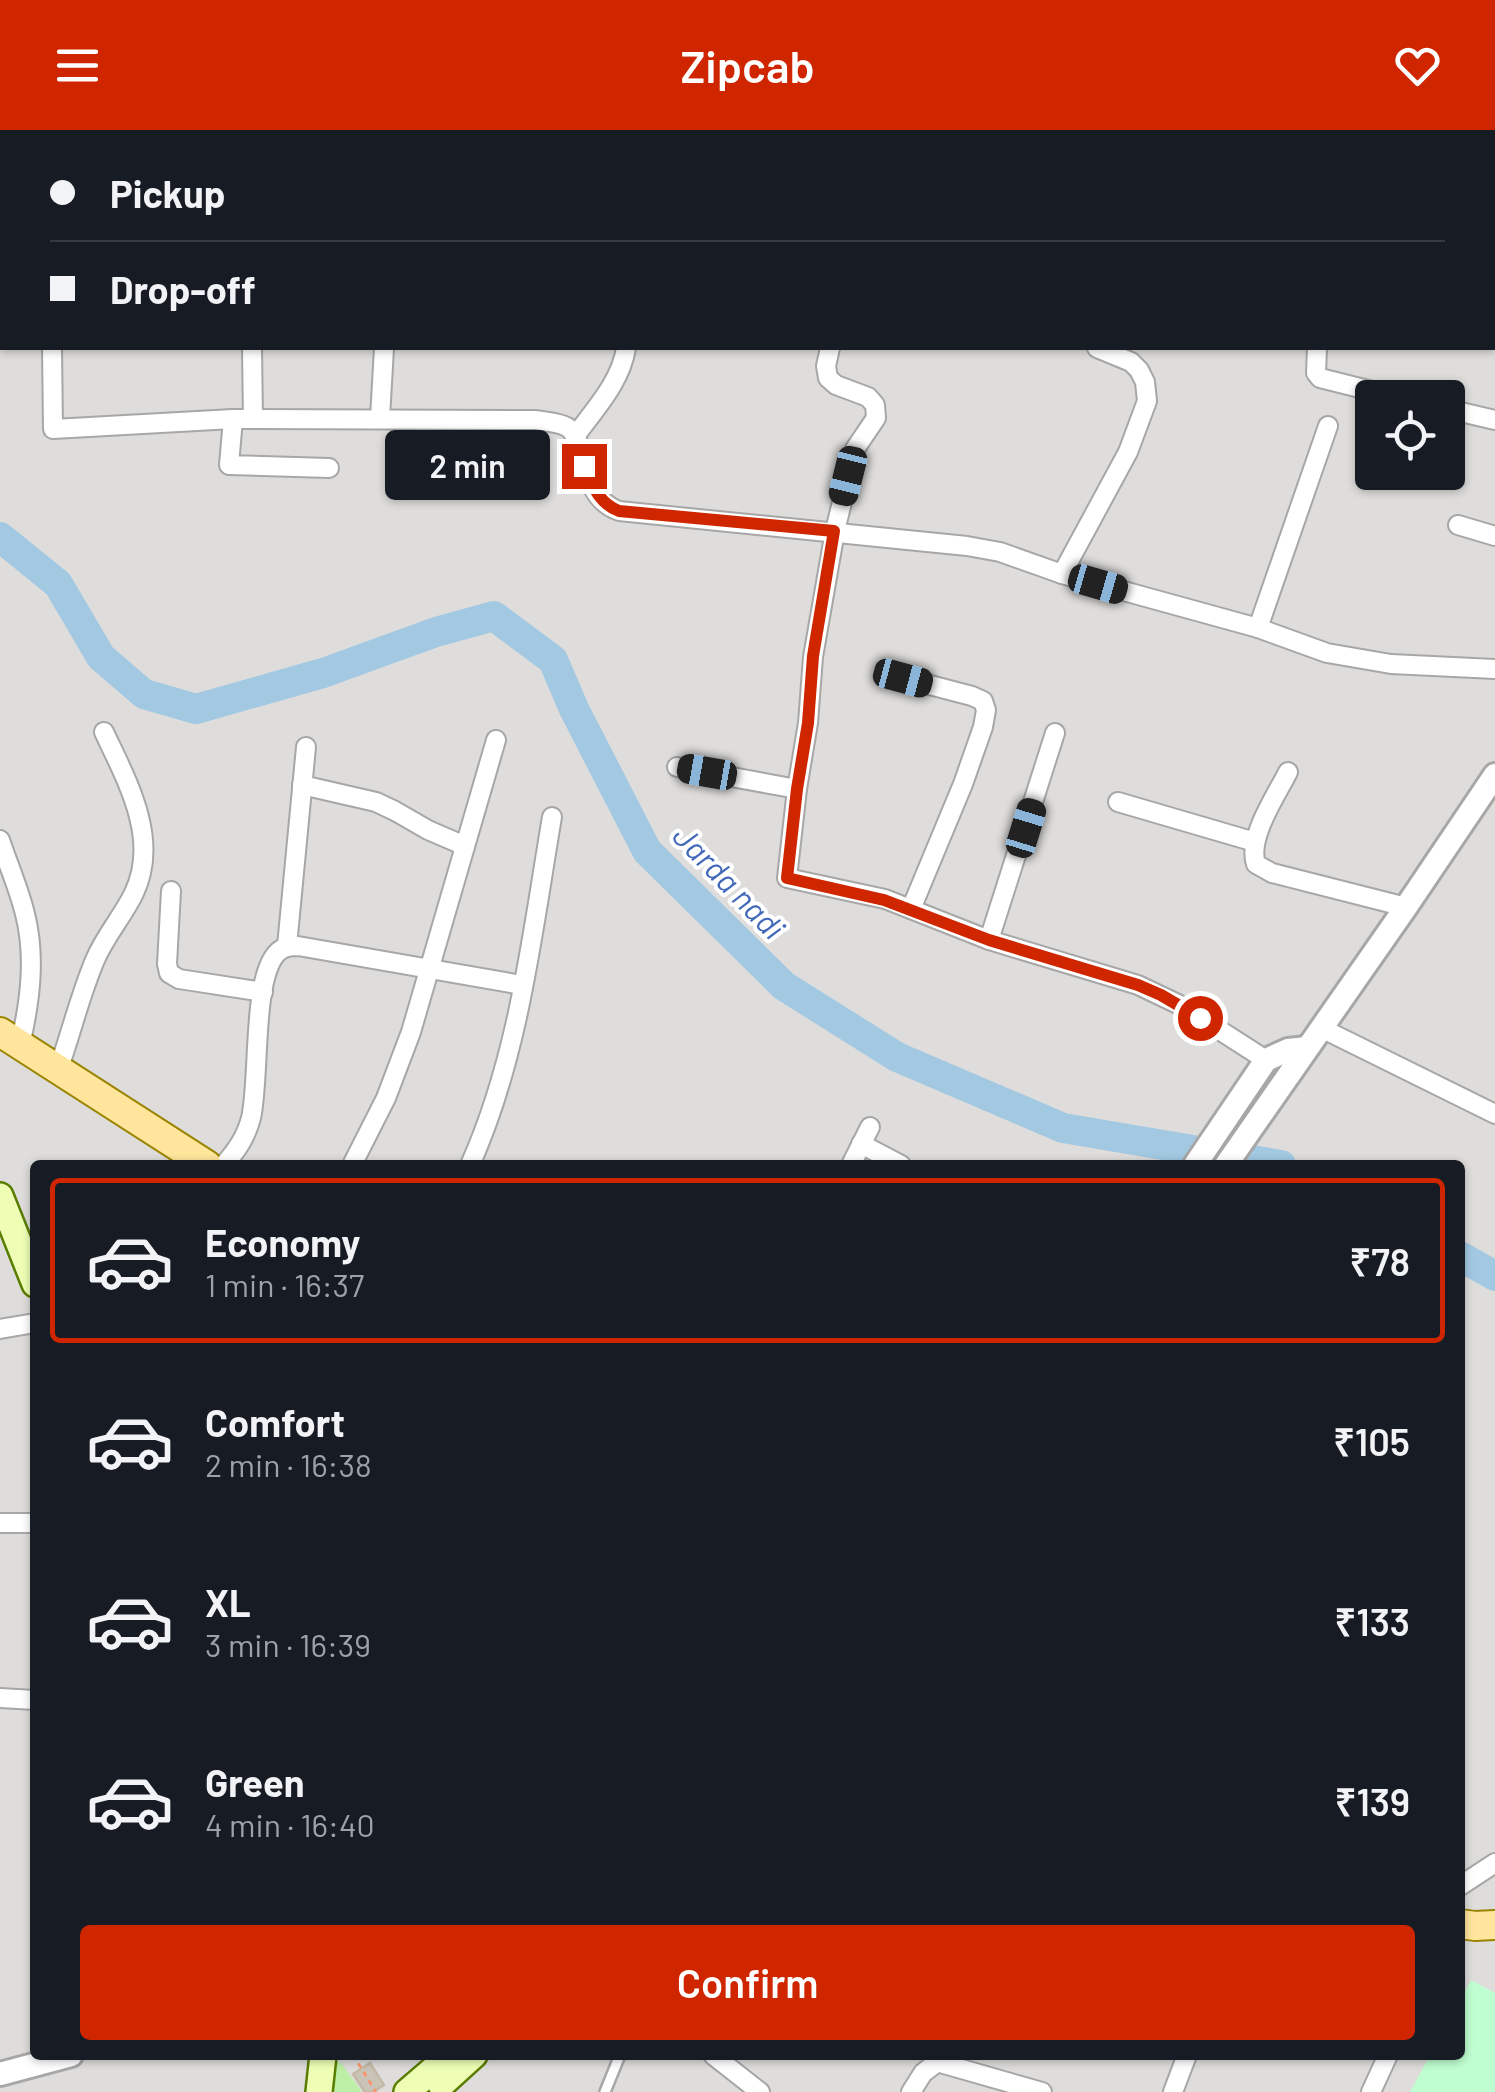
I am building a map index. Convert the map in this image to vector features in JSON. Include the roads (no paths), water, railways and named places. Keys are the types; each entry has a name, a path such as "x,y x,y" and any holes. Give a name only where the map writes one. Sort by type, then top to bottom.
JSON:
{"main road":[{"path":"10,1038 199,1160"},
{"path":"0,1196 30,1271"},
{"path":"1465,1924 1495,1925"},
{"path":"319,2092 322,2060"},
{"path":"407,2092 444,2060"},
{"path":"434,2092 469,2060"}],"street":[{"path":"52,350 53,429 232,420 536,420 566,427 576,435 584,466 608,507 1000,552 1062,574 1258,628 1327,653 1438,668 1495,669"},
{"path":"252,350 254,420"},
{"path":"380,418 384,350"},
{"path":"576,435 616,378 626,350"},
{"path":"830,350 828,378 836,385 868,396 875,406 876,418 854,449 834,531 813,656 787,878 911,909 989,940 1150,990 1182,1006 1264,1062"},
{"path":"1062,574 1128,452 1147,401 1139,370 1131,362 1102,350"},
{"path":"1316,350 1316,373 1320,378 1355,387"},
{"path":"1465,413 1495,420"},
{"path":"232,420 229,465 329,468"},
{"path":"1258,628 1328,426"},
{"path":"1458,525 1495,536"},
{"path":"903,678 972,696 983,702 986,710 963,784 911,909"},
{"path":"58,1070 96,959 135,891 144,850 133,795 104,732"},
{"path":"989,940 1056,733"},
{"path":"355,1160 402,1059 496,740"},
{"path":"286,946 306,746"},
{"path":"677,766 797,789"},
{"path":"1288,772 1254,842 1256,864 1272,873 1406,907"},
{"path":"1229,1160 1495,775"},
{"path":"302,785 376,802 466,846"},
{"path":"1118,802 1254,842"},
{"path":"472,1160 502,1076 552,817"},
{"path":"0,840 25,912 30,942 27,1013 10,1038"},
{"path":"171,890 169,974 178,979 263,992"},
{"path":"228,1160 245,1137 252,1114 263,992 269,966 286,946 522,985"},
{"path":"1322,1028 1495,1114"},
{"path":"1198,1160 1264,1062 1288,1050 1305,1052"},
{"path":"854,1160 866,1135 895,1160"},
{"path":"0,1330 30,1324"},
{"path":"0,1523 30,1523"},
{"path":"0,1698 30,1700"},
{"path":"1465,1883 1495,1863"},
{"path":"0,2074 52,2060"},
{"path":"719,2060 760,2092"},
{"path":"911,2092 923,2073 939,2060"},
{"path":"948,2060 1042,2092"},
{"path":"1173,2092 1184,2060"},
{"path":"1371,2092 1386,2060"}],"lane":[{"path":"605,2092 618,2060"}],"waterway":[{"name":"Jarda nadi","path":"0,537 58,584 101,657 144,694 196,709 323,673 436,632 494,616 553,660 647,851 784,986 897,1057 1063,1128 1252,1160"},
{"name":"Jarda nadi","path":"1465,1259 1495,1276"}]}
